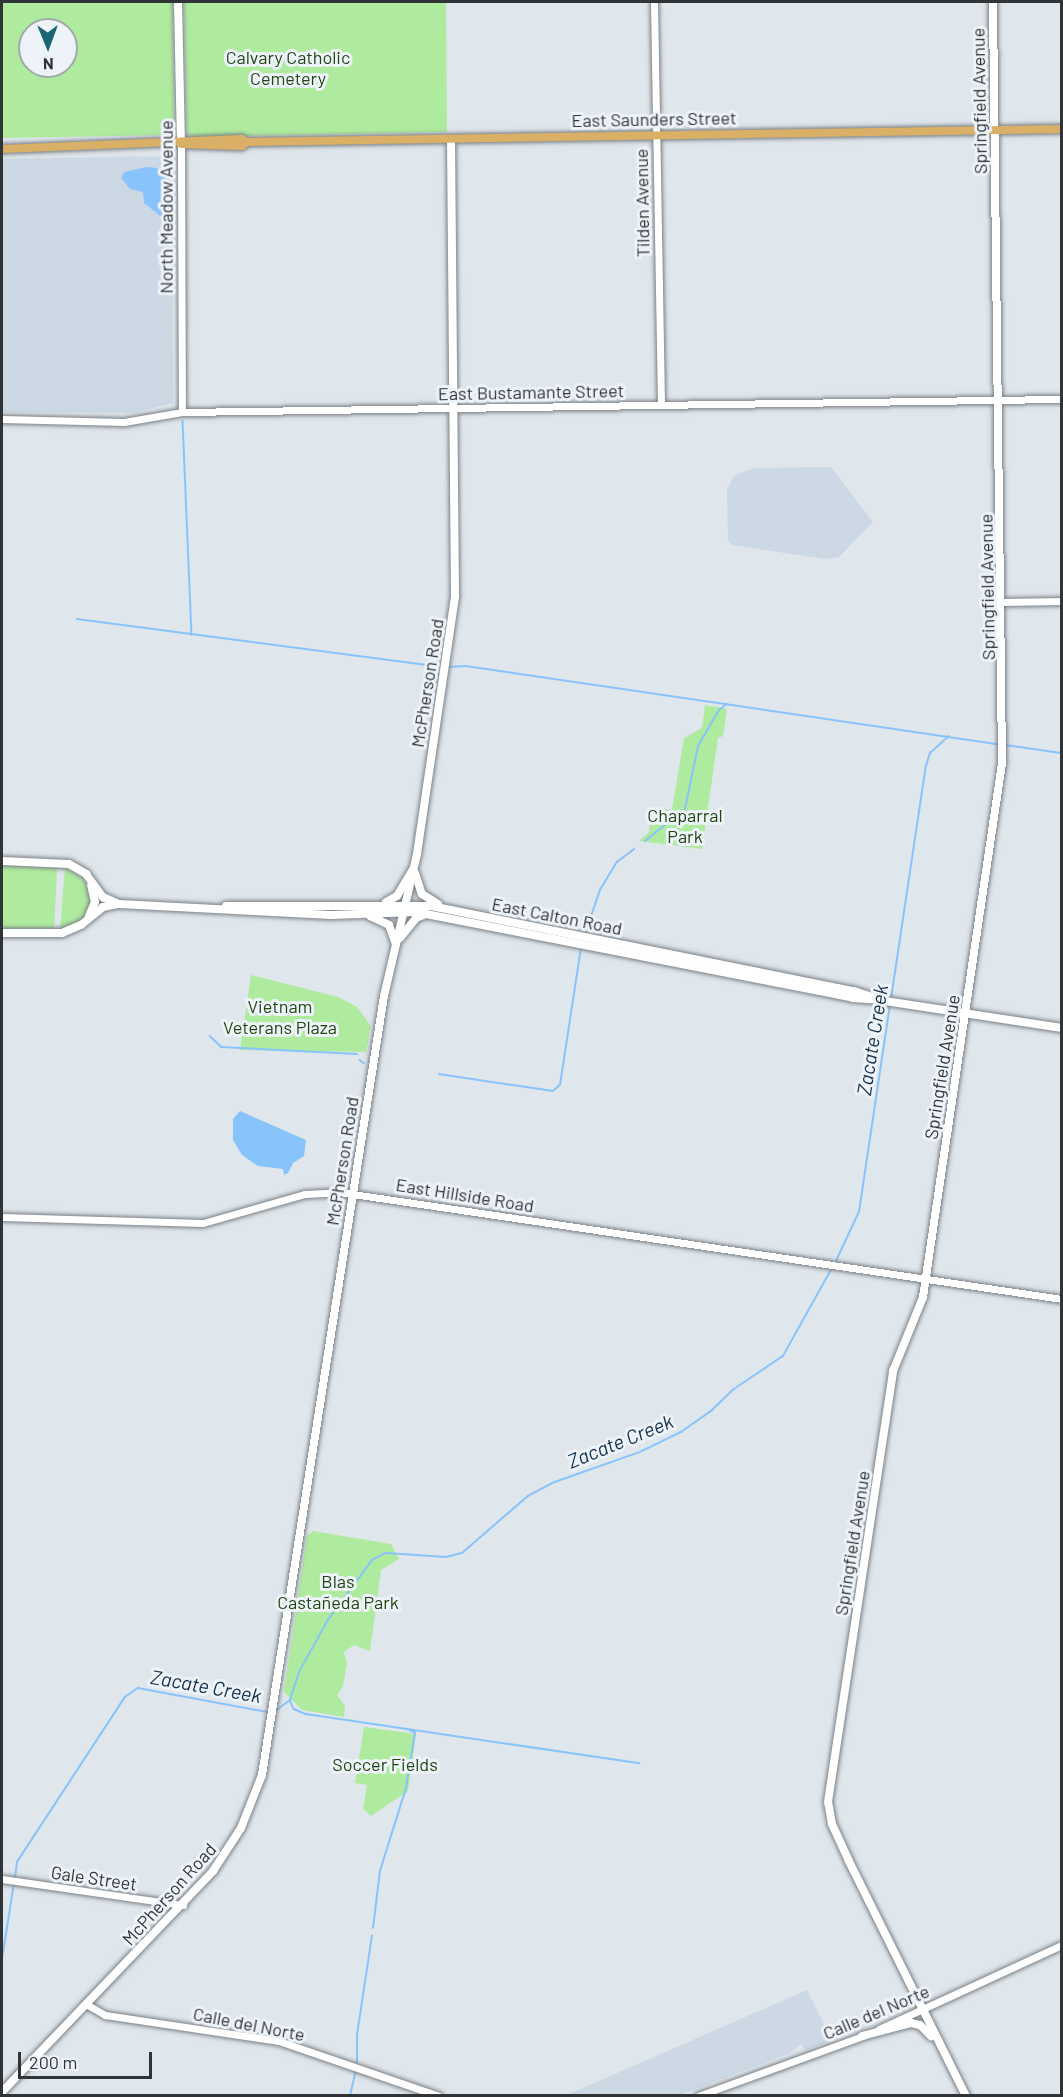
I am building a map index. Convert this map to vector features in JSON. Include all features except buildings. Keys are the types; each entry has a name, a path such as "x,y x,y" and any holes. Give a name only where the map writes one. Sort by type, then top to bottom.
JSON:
{"main road":[{"name":"North Meadow Avenue","path":"178,2 181,144"},
{"name":"Springfield Avenue","path":"966,2096 920,2010 832,1824 828,1802 893,1371 918,1311 926,1279 1004,751 993,2"},
{"name":"East Saunders Street","path":"2,149 181,144 230,146 247,142 1062,129"},
{"name":"McPherson Road","path":"2,2092 183,1905 224,1857 247,1816 262,1775 384,996 414,868 458,575 451,139"},
{"name":"East Calton Road","path":"2,861 69,864 90,881 103,897 119,904"},
{"path":"380,905 397,896 404,878 414,868 422,894 447,908"},
{"path":"90,881 95,902 103,907"},
{"path":"87,920 95,902 103,897"},
{"path":"103,897 103,907"},
{"name":"East Calton Road","path":"103,907 119,904 363,914 405,908 447,908 486,917 502,924"},
{"name":"East Calton Road","path":"269,909 380,905 405,908 479,924 502,924 884,1001 1062,1028"},
{"path":"2,933 62,933 87,920 103,907"},
{"path":"363,914 385,921 396,944 416,918 430,914"},
{"path":"479,924 486,917"},
{"path":"862,2037 914,2023 941,2047"}],"street":[{"name":"Tilden Avenue","path":"654,2 661,404"},
{"name":"North Meadow Avenue","path":"181,144 182,412"},
{"name":"East Bustamante Street","path":"2,419 124,422 182,412 1062,399"},
{"path":"1002,602 1062,601"},
{"name":"East Hillside Road","path":"2,1217 203,1223 305,1194 353,1193 1062,1299"},
{"name":"Gale Street","path":"4,1879 183,1905"},
{"name":"Calle del Norte","path":"698,2096 862,2037 1062,1945"},
{"name":"Calle del Norte","path":"86,2004 105,2015 279,2041 435,2094"},
{"path":"420,2096 435,2094"}],"shaded area":[{"path":"165,156 172,165 173,403 133,413 2,412 2,159"},
{"path":"831,467 873,522 839,557 824,559 732,545 728,540 727,489 734,476 754,468"},
{"path":"807,1990 832,2040 805,2050 801,2044 790,2053 680,2095 567,2095"}],"green space":[{"path":"2,2 173,2 174,129 168,135 2,138"},
{"name":"Calvary Catholic Cemetery","path":"184,2 446,2 447,132 192,137 187,133"},
{"name":"Chaparral Park","path":"705,705 727,709 723,736 718,738 702,849 639,841 649,832 652,808 672,810 684,738 702,728"},
{"path":"2,864 57,868 54,930 2,930"},
{"path":"65,868 84,879 92,900 83,919 60,929"},
{"name":"Vietnam Veterans Plaza","path":"251,975 338,997 357,1007 371,1026 366,1052 240,1050"},
{"name":"Blas Castañeda Park","path":"313,1531 391,1544 399,1559 381,1570 370,1651 354,1645 344,1652 347,1664 343,1686 337,1695 345,1706 344,1717 302,1710 284,1692 307,1536"},
{"name":"Soccer Fields","path":"364,1727 416,1734 408,1791 371,1816 363,1809 367,1785 355,1783"}],"water":[{"path":"147,167 157,168 165,177 163,218 144,203 143,192 130,189 121,178 124,172"},
{"path":"240,1111 306,1140 304,1156 293,1163 288,1173 284,1175 283,1169 258,1166 242,1155 233,1140 233,1119"}],"waterway":[{"path":"183,421 192,635"},
{"path":"77,619 442,667"},
{"path":"447,667 466,666 997,744"},
{"path":"645,841 685,809 698,746 719,710 727,704"},
{"name":"Zacate Creek","path":"891,999 926,766 930,753 949,736"},
{"name":"Zacate Creek","path":"1005,745 1062,753"},
{"path":"585,934 600,890 617,862 634,849"},
{"path":"439,1074 553,1091 560,1085 581,947"},
{"name":"Zacate Creek","path":"836,1261 859,1212 890,1004"},
{"path":"210,1036 222,1047 357,1054"},
{"path":"360,1060 364,1063"},
{"name":"Zacate Creek","path":"275,1711 290,1700 299,1672 328,1620 372,1560 386,1553 446,1557 462,1553 528,1496 552,1483 640,1452 681,1432 712,1410 734,1389 783,1356 832,1268"},
{"name":"Zacate Creek","path":"15,1878 17,1862 125,1697 138,1688 267,1712"},
{"path":"290,1700 294,1709 306,1714 639,1763"},
{"path":"373,1928 380,1871 406,1788 415,1733 410,1731"},
{"name":"Zacate Creek","path":"2,1959 14,1883"},
{"path":"357,2063 357,2035 372,1936"},
{"path":"350,2096 356,2071"}]}
